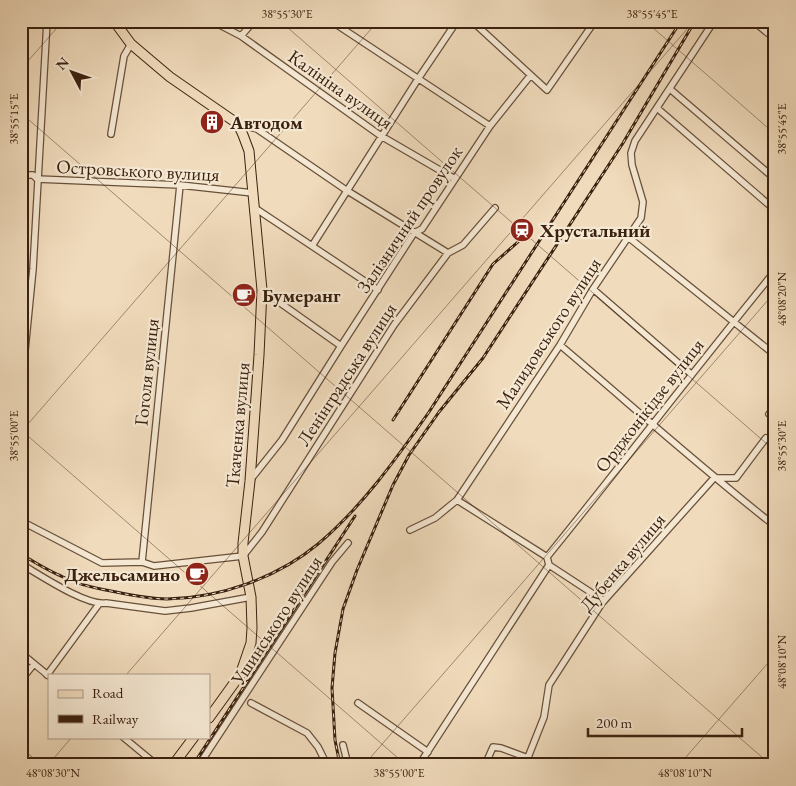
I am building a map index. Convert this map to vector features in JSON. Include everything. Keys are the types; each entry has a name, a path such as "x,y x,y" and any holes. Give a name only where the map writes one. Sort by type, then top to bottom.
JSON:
{"main road":[{"path":"114,21 131,44 170,77 238,124"},
{"name":"Ткаченка вулиця","path":"210,717 240,675 251,643 253,613 242,556 242,543 250,481 262,290 249,152 238,124"},
{"path":"173,765 193,738"}],"street":[{"path":"21,391 33,269 47,21"},
{"name":"Калініна вулиця","path":"212,21 241,36 382,136 455,179"},
{"path":"241,36 254,21"},
{"path":"331,21 490,126"},
{"path":"312,246 346,190 457,21"},
{"path":"472,21 547,90 595,21"},
{"name":"Малидовського вулиця","path":"410,530 435,518 457,500 560,345 593,289 641,218 643,202 632,165 631,153 635,141 714,21"},
{"path":"753,21 775,39"},
{"path":"111,134 124,56 131,44"},
{"name":"Залізничний провулок","path":"250,481 282,440 414,234 422,229 490,126 530,76"},
{"path":"670,89 775,179"},
{"path":"657,108 775,210"},
{"path":"238,124 257,129 346,190 414,234 448,253"},
{"name":"Островського вулиця","path":"21,175 33,176 37,179 180,185 253,194"},
{"name":"Гоголя вулиця","path":"142,562 180,185"},
{"path":"255,208 378,290"},
{"name":"Ленінградська вулиця","path":"242,556 262,532 394,325 448,253 463,245 495,208"},
{"path":"628,236 775,354"},
{"name":"Орджонікідзе вулиця","path":"547,557 775,271"},
{"path":"593,289 691,374"},
{"path":"262,290 341,346"},
{"path":"560,345 654,424 714,478 775,526"},
{"path":"775,407 769,414 775,419"},
{"path":"714,478 736,478 766,438 775,444"},
{"name":"Дубенка вулиця","path":"525,765 544,717 549,685 604,601 714,478"},
{"path":"457,500 547,557 549,565 604,601"},
{"path":"21,521 102,563 142,562 154,566 242,556"},
{"name":"Ушинського вулиця","path":"199,765 332,562 348,544"},
{"path":"21,564 67,590 100,604 106,603 165,611 251,597"},
{"path":"419,765 549,565"},
{"path":"49,674 100,604"},
{"path":"21,653 48,675"},
{"path":"21,680 34,664"},
{"path":"251,703 307,733 318,747 327,765"},
{"path":"358,703 428,752"},
{"path":"124,738 157,765"},
{"path":"343,745 348,765"},
{"path":"485,765 493,747 528,758"}],"railway":[{"path":"21,554 67,579 98,589 167,599 207,595 247,584 285,567 318,544 364,498 391,465 429,412 681,21"},
{"path":"340,765 335,740 332,688 335,653 343,609 357,570 393,485 409,455 439,412 483,358 623,143 695,21"},
{"path":"393,420 493,264 527,234"},
{"path":"193,765 355,516"}],"place":[{"name":"Автодом","path":"212,122"},
{"name":"Хрустальний","path":"522,230"},
{"name":"Бумеранг","path":"244,295"},
{"name":"Джельсамино","path":"197,574"}]}
